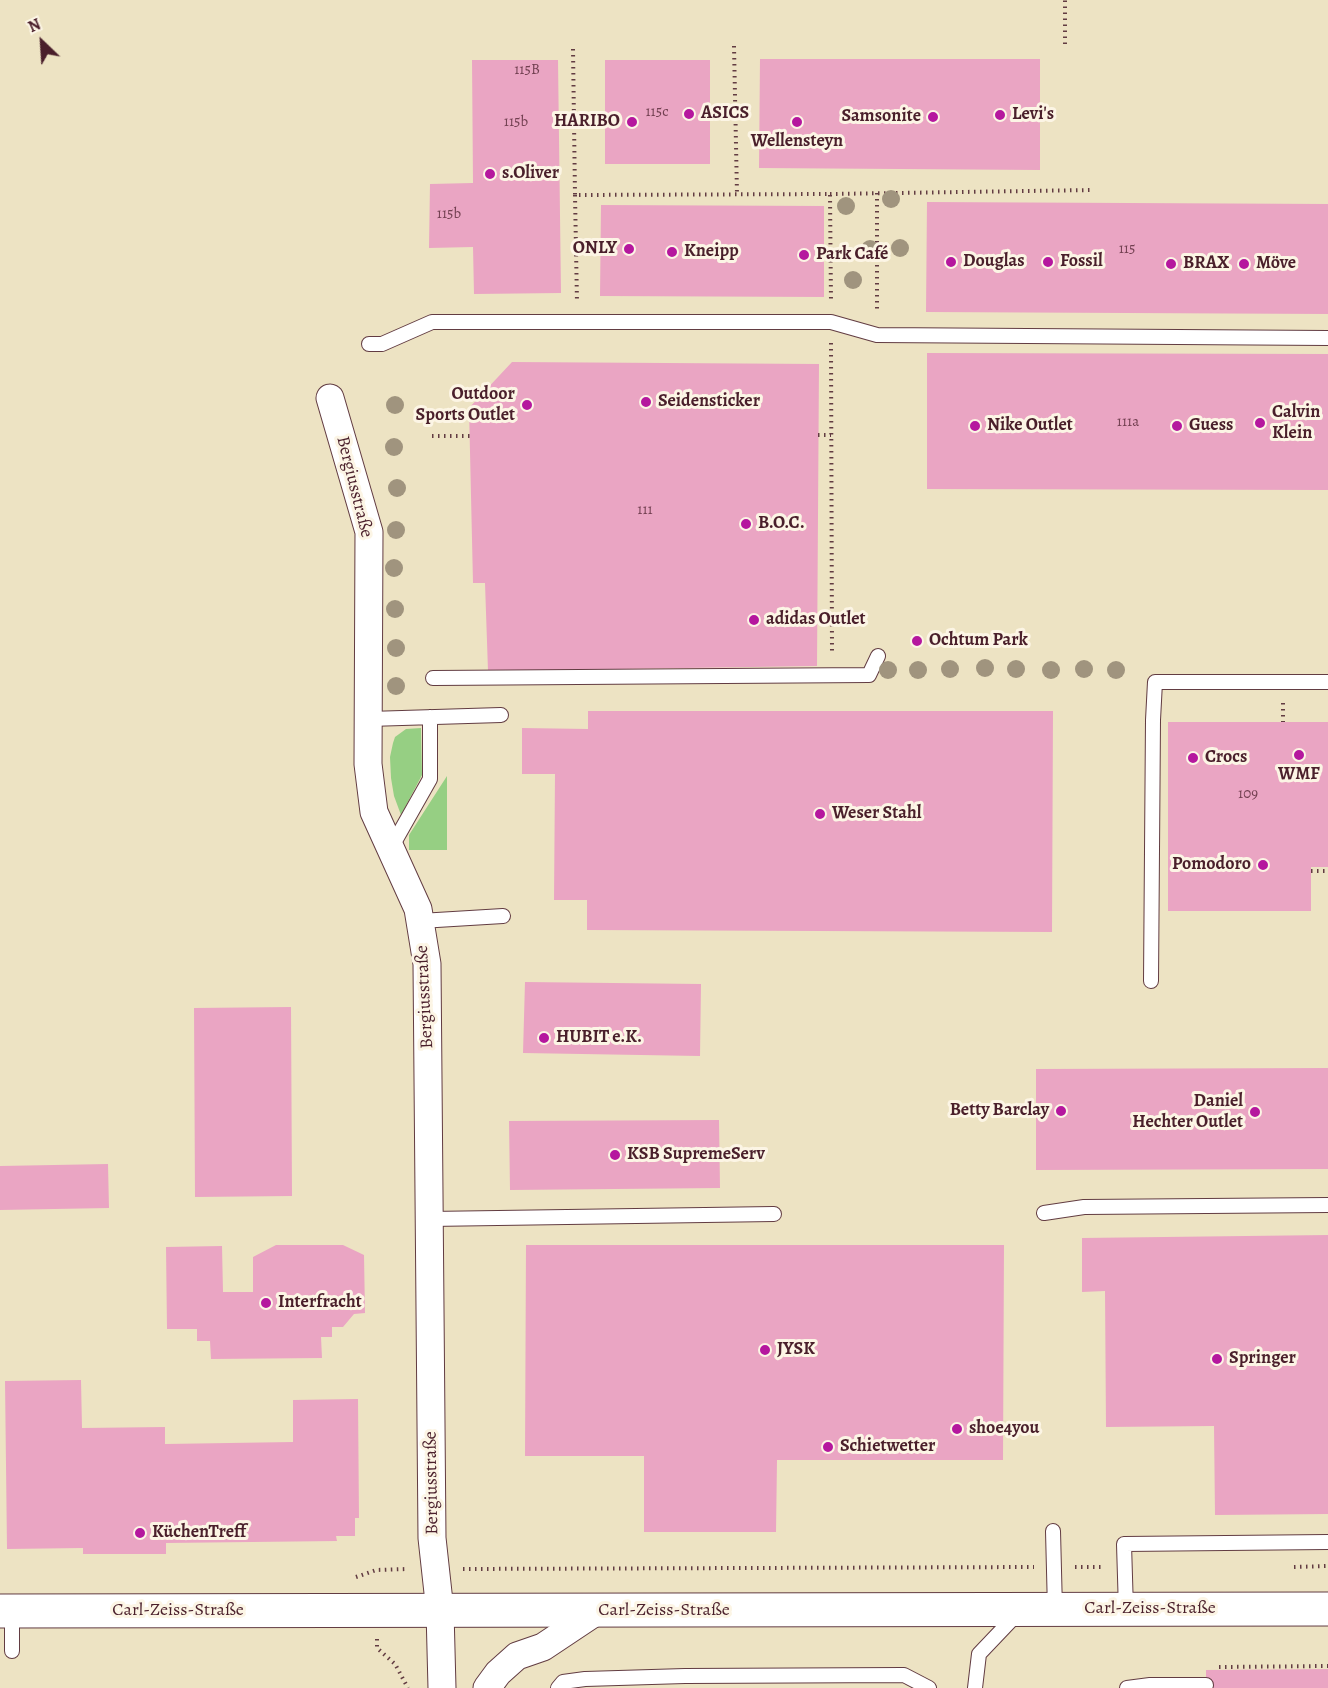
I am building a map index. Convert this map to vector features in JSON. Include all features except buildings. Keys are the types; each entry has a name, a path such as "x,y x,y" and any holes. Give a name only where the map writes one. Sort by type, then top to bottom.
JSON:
{"main road":[{"name":"Carl-Zeiss-Straße","path":"6,1611 1328,1609"}],"street":[{"name":"Bergiusstraße","path":"330,398 369,532 368,764 374,812 418,909 427,964 432,1538 440,1611 442,1688"},
{"path":"487,1688 498,1673 517,1656 543,1647 597,1611"}],"lane":[{"path":"369,344 382,344 432,322 578,321 831,322 878,334 1328,338"},
{"path":"433,678 869,675 878,656"},
{"path":"1151,981 1155,682 1328,682"},
{"path":"369,719 501,715"},
{"path":"391,848 430,779 430,717"},
{"path":"420,921 503,916"},
{"path":"1044,1213 1084,1207 1328,1205"},
{"path":"429,1219 774,1214"},
{"path":"1053,1531 1055,1610"},
{"path":"1126,1610 1124,1544 1328,1542"},
{"path":"975,1688 979,1654 1021,1610"},
{"path":"6,1611 12,1651"},
{"path":"558,1688 563,1682 585,1679 686,1682 904,1675 929,1688"},
{"path":"1127,1688 1150,1685 1206,1685"}],"path":[{"path":"1065,0 1065,44"},
{"path":"734,46 737,194"},
{"path":"830,194 1092,190"},
{"path":"877,193 878,334"},
{"path":"575,195 578,321"},
{"path":"818,435 831,435"},
{"path":"432,436 470,436"},
{"path":"1311,871 1328,871"},
{"path":"1292,1567 1328,1566"},
{"path":"376,1570 1124,1567"},
{"path":"1214,1667 1328,1666"}],"green space":[{"path":"421,728 422,775 401,815 394,796 391,778 390,757 393,743 395,737 406,729"},
{"path":"447,776 447,850 409,850 409,835"}],"place":[{"name":"ASICS","path":"689,114"},
{"name":"Levi's","path":"1000,115"},
{"name":"Samsonite","path":"933,117"},
{"name":"HARIBO","path":"632,122"},
{"name":"Wellensteyn","path":"797,122"},
{"name":"s.Oliver","path":"490,174"},
{"name":"ONLY","path":"629,249"},
{"name":"Kneipp","path":"672,252"},
{"name":"Park Café","path":"804,255"},
{"name":"Douglas","path":"951,262"},
{"name":"Fossil","path":"1048,262"},
{"name":"BRAX","path":"1171,264"},
{"name":"Möve","path":"1244,264"},
{"name":"Seidensticker","path":"646,402"},
{"name":"Outdoor Sports Outlet","path":"527,405"},
{"name":"Calvin Klein","path":"1260,423"},
{"name":"Nike Outlet","path":"975,426"},
{"name":"Guess","path":"1177,426"},
{"name":"B.O.C.","path":"746,524"},
{"name":"adidas Outlet","path":"754,620"},
{"name":"Ochtum Park","path":"917,641"},
{"name":"WMF","path":"1299,755"},
{"name":"Crocs","path":"1193,758"},
{"name":"Weser Stahl","path":"820,814"},
{"name":"Pomodoro","path":"1263,865"},
{"name":"HUBIT e.K.","path":"544,1038"},
{"name":"Betty Barclay","path":"1061,1111"},
{"name":"Daniel Hechter Outlet","path":"1255,1112"},
{"name":"KSB SupremeServ","path":"615,1155"},
{"name":"Interfracht","path":"266,1303"},
{"name":"JYSK","path":"765,1350"},
{"name":"Springer","path":"1217,1359"},
{"name":"shoe4you","path":"957,1429"},
{"name":"Schietwetter","path":"828,1447"},
{"name":"KüchenTreff","path":"140,1533"}]}
